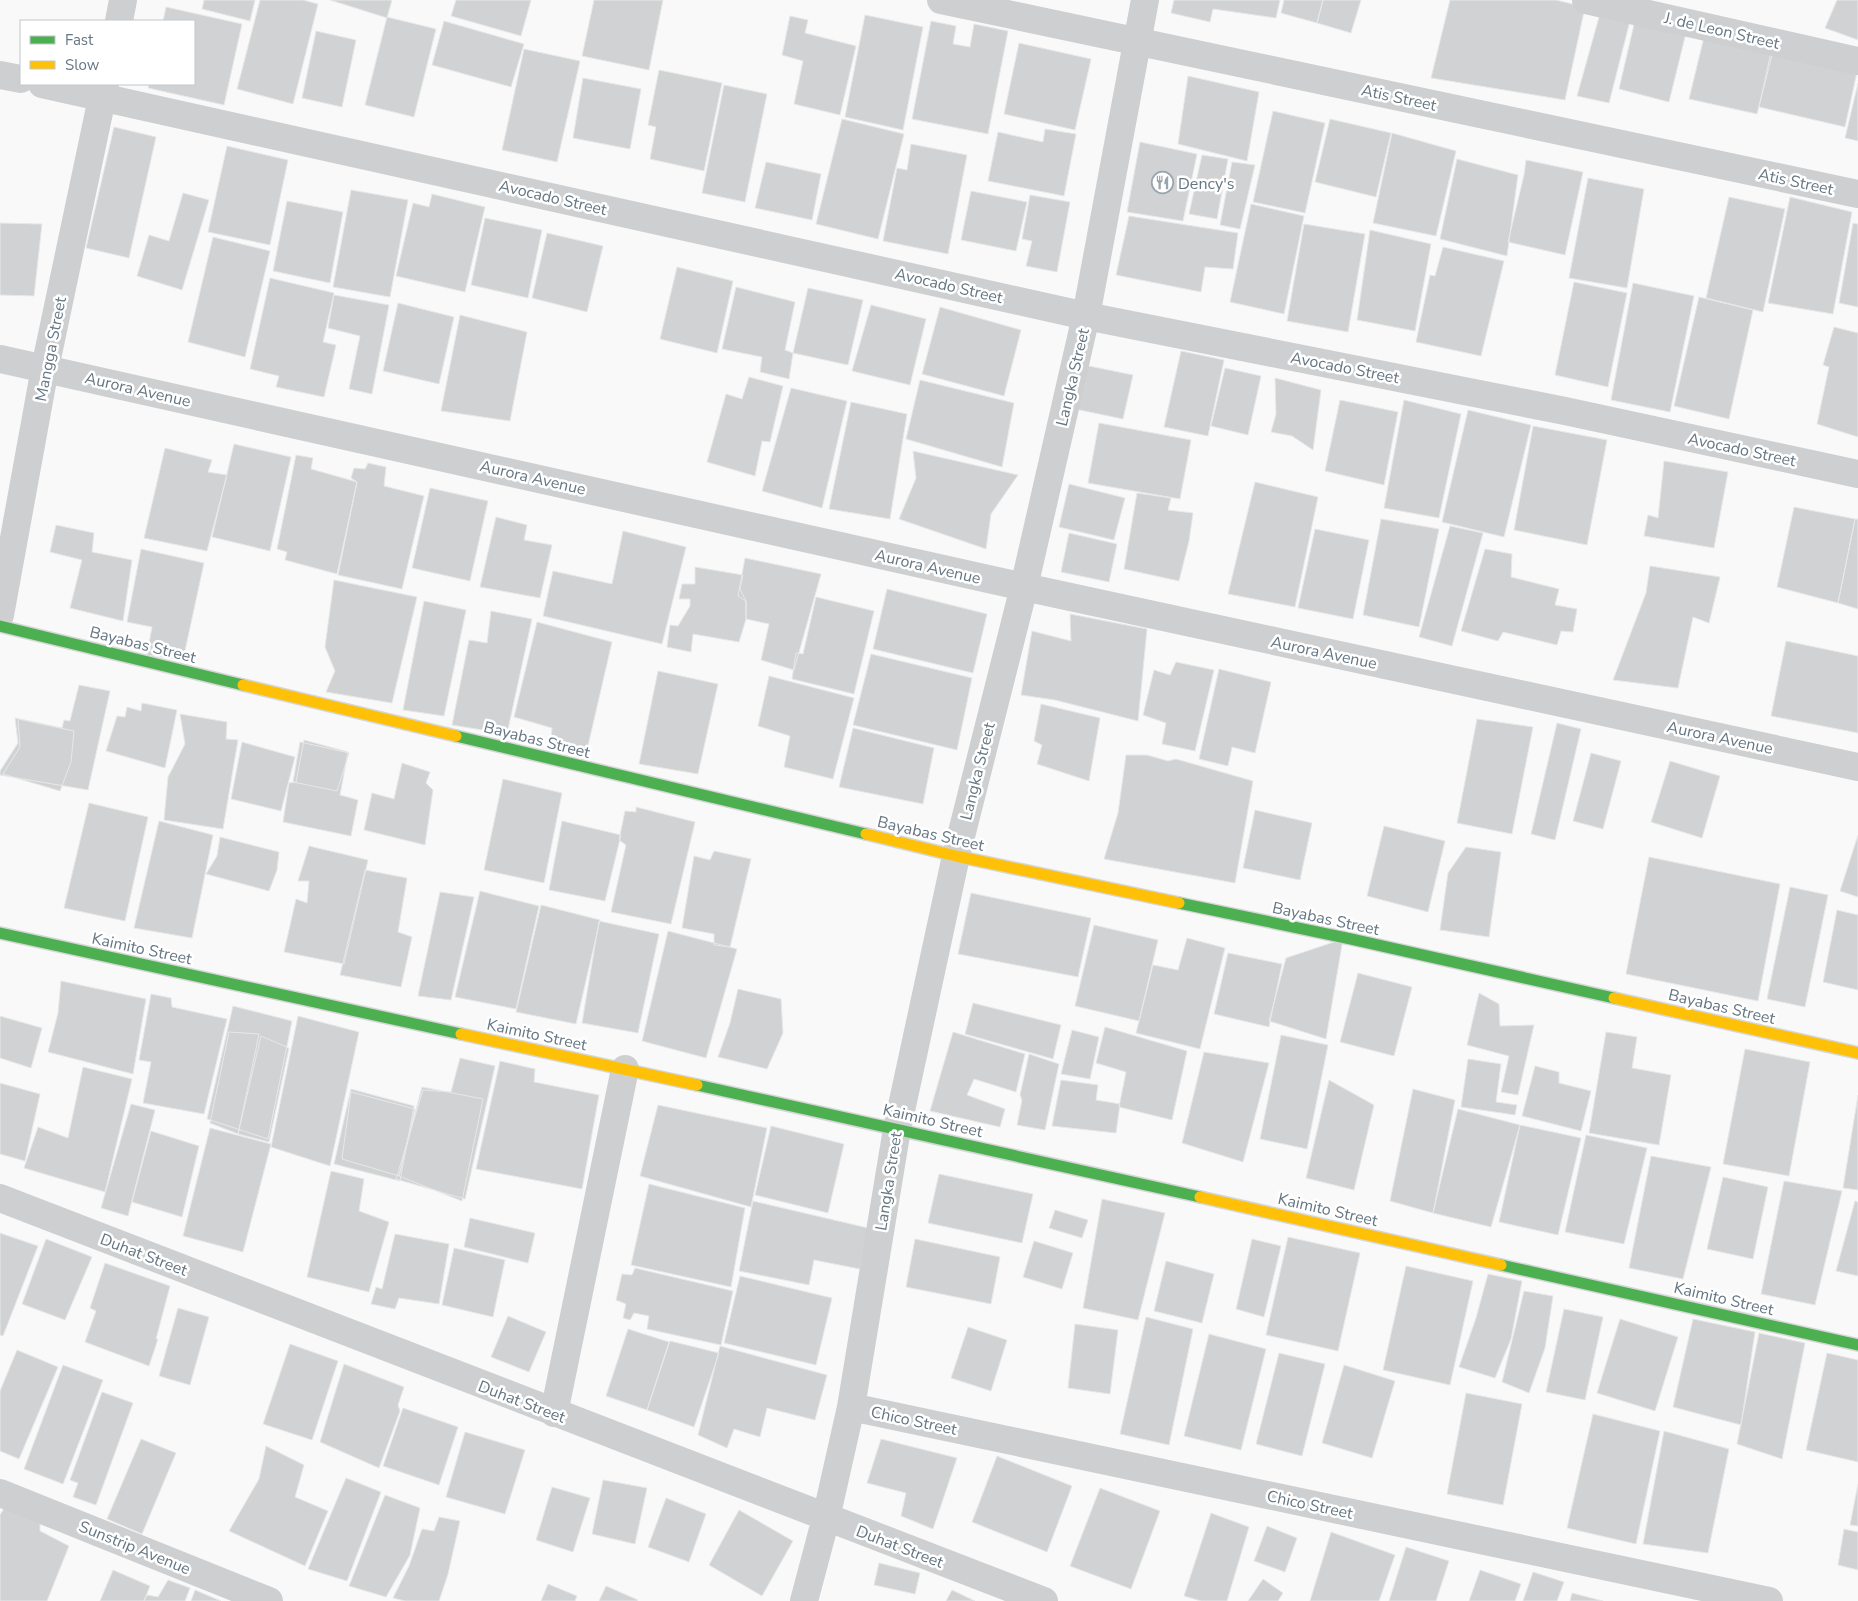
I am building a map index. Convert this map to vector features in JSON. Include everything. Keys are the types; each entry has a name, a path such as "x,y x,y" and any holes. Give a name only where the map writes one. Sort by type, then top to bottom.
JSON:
{"street":[{"path":"119,20 124,0"},
{"name":"Atis Street","path":"941,0 1858,194"},
{"name":"Langka Street","path":"804,1601 826,1518 851,1407 897,1128 956,856 1024,587 1086,316 1145,0"},
{"name":"J. de Leon Street","path":"1586,0 1858,60"},
{"path":"0,75 20,79"},
{"name":"Avocado Street","path":"52,85 103,90 1086,316 1565,411 1858,474"},
{"name":"Mangga Street","path":"0,615 45,368 103,90"},
{"name":"Aurora Avenue","path":"0,359 1024,587 1858,767"},
{"name":"Bayabas Street","path":"0,626 956,856 1342,937 1858,1053"},
{"name":"Kaimito Street","path":"0,933 897,1128 1858,1345"},
{"path":"554,1413 626,1070"},
{"name":"Duhat Street","path":"0,1198 1044,1601"},
{"name":"Chico Street","path":"851,1407 1769,1601"},
{"name":"Sunstrip Avenue","path":"0,1493 269,1601"}],"building":[{"path":"204,0 255,0 250,21 202,9"},
{"path":"260,0 303,0 318,4 293,104 237,89"},
{"path":"330,0 392,0 387,18"},
{"path":"456,0 531,0 521,36 451,16"},
{"path":"594,0 663,0 649,70 582,56"},
{"path":"1174,0 1280,0 1276,18 1213,9 1210,22 1171,13"},
{"path":"1284,0 1323,0 1317,23 1281,13"},
{"path":"1323,0 1361,0 1351,33 1317,23"},
{"path":"1450,0 1556,0 1585,7 1565,100 1431,78"},
{"path":"1837,0 1858,0 1858,40 1825,28"},
{"path":"166,7 242,24 224,105 148,88 149,85 195,85 195,20 163,20"},
{"path":"1601,10 1631,17 1609,103 1577,96"},
{"path":"865,15 923,27 903,130 845,117"},
{"path":"790,16 808,20 805,33 856,46 840,115 794,104 803,61 782,55"},
{"path":"387,17 436,29 414,117 365,105"},
{"path":"1635,20 1686,33 1669,102 1619,89"},
{"path":"444,21 524,44 511,87 432,65"},
{"path":"931,21 956,26 953,44 970,47 974,24 1008,31 988,134 912,119"},
{"path":"316,31 356,40 342,107 302,98"},
{"path":"1704,37 1773,51 1757,114 1689,99"},
{"path":"1019,43 1091,59 1075,130 1004,114"},
{"path":"524,49 580,61 557,162 502,150"},
{"path":"1771,52 1857,72 1845,127 1759,107"},
{"path":"659,70 722,83 704,171 650,159 656,127 648,125"},
{"path":"1188,76 1259,92 1247,161 1178,144"},
{"path":"583,78 641,89 630,149 573,138"},
{"path":"1858,83 1858,141 1845,138"},
{"path":"724,85 767,94 745,202 702,193"},
{"path":"1273,111 1325,123 1305,213 1253,202"},
{"path":"842,119 904,134 878,239 816,224"},
{"path":"1330,119 1391,133 1376,197 1315,182"},
{"path":"114,127 156,137 129,258 86,248"},
{"path":"1045,129 1076,134 1064,196 988,181 998,132 1043,142"},
{"path":"1392,133 1456,151 1436,236 1373,223"},
{"name":"Dency's","path":"1140,142 1197,154 1183,221 1127,212"},
{"path":"911,144 967,155 948,254 883,241 897,168 907,170"},
{"path":"227,146 288,160 270,245 208,232"},
{"path":"1202,155 1228,159 1217,219 1189,214"},
{"path":"1457,159 1518,175 1507,256 1440,239"},
{"path":"1526,160 1583,172 1565,255 1508,242"},
{"path":"766,162 821,174 812,220 755,208"},
{"path":"1232,162 1255,165 1240,229 1220,225"},
{"path":"1588,178 1644,189 1627,288 1569,278"},
{"path":"351,190 408,200 390,297 333,287"},
{"path":"971,191 1027,202 1016,251 961,240"},
{"path":"183,193 209,200 182,290 137,276 149,235 169,241"},
{"path":"432,194 485,207 465,292 396,276 413,203 429,207"},
{"path":"1030,195 1070,202 1057,272 1026,266 1032,241 1022,239"},
{"path":"1729,197 1785,209 1763,312 1706,298"},
{"path":"1790,197 1852,212 1833,314 1768,303"},
{"path":"287,201 343,212 330,283 273,271"},
{"path":"1251,204 1304,216 1284,314 1230,302"},
{"path":"1129,216 1238,233 1233,269 1205,267 1201,292 1116,275"},
{"path":"485,218 542,230 528,298 471,285"},
{"path":"0,223 42,224 34,296 0,295"},
{"path":"1853,223 1858,224 1858,307 1839,303"},
{"path":"1304,224 1365,234 1348,332 1287,321"},
{"path":"1370,230 1431,244 1415,331 1357,320"},
{"path":"547,233 603,246 587,312 532,298"},
{"path":"213,237 270,251 245,357 188,342"},
{"path":"1443,247 1504,261 1481,356 1416,342 1430,275 1435,276"},
{"path":"677,267 733,281 717,353 660,339"},
{"path":"270,278 334,293 323,342 336,345 324,397 276,387 279,376 250,369"},
{"path":"1574,282 1627,293 1608,387 1555,375"},
{"path":"1633,283 1694,296 1670,412 1611,400"},
{"path":"736,287 795,302 785,350 793,353 789,379 760,372 762,357 722,349"},
{"path":"808,288 863,300 848,365 793,353"},
{"path":"334,295 389,305 372,394 349,389 360,336 328,328"},
{"path":"1699,297 1753,310 1729,419 1674,406"},
{"path":"398,303 454,317 439,384 383,371"},
{"path":"871,305 926,319 910,385 852,371"},
{"path":"940,307 1021,330 1004,396 922,374"},
{"path":"460,315 527,332 510,421 441,411"},
{"path":"1834,327 1858,333 1858,437 1817,424 1829,367 1823,365"},
{"path":"1181,351 1224,360 1208,436 1164,427"},
{"path":"1084,365 1133,375 1123,419 1075,409"},
{"path":"1225,368 1261,376 1248,435 1211,426"},
{"path":"749,377 783,386 770,442 762,441 755,476 707,462 726,394 742,399"},
{"path":"1275,378 1321,390 1313,450 1292,436 1271,432 1276,414"},
{"path":"920,380 1014,403 1002,467 906,439"},
{"path":"791,388 847,401 822,508 762,491"},
{"path":"1340,400 1398,412 1384,485 1325,471"},
{"path":"1404,400 1461,414 1439,518 1384,508"},
{"path":"851,402 907,414 890,519 829,509"},
{"path":"1468,410 1531,425 1504,537 1442,522"},
{"path":"1099,423 1191,440 1180,499 1088,483"},
{"path":"1533,426 1607,440 1587,545 1514,530"},
{"path":"234,444 291,457 270,551 212,537"},
{"path":"165,448 212,460 208,472 227,475 207,551 144,538"},
{"path":"913,451 1018,475 991,514 986,549 899,519 916,478"},
{"path":"296,455 313,458 311,469 357,482 337,574 285,560 287,552 277,549"},
{"path":"1664,461 1728,472 1714,548 1644,536 1648,515 1658,518"},
{"path":"368,463 386,467 384,486 424,496 402,589 338,575 357,482 351,478 354,468 365,469"},
{"path":"1255,482 1318,497 1295,607 1228,594"},
{"path":"1069,484 1125,498 1114,540 1059,527"},
{"path":"430,488 488,501 470,581 412,568"},
{"path":"1137,493 1171,498 1168,510 1193,513 1189,541 1179,581 1124,569"},
{"path":"1794,507 1855,519 1838,603 1777,587"},
{"path":"496,517 527,525 524,540 552,545 540,598 480,587"},
{"path":"1381,519 1439,529 1419,627 1363,615"},
{"path":"1855,519 1858,519 1858,609 1838,603"},
{"path":"56,525 94,533 92,552 132,560 123,621 70,608 82,560 50,552"},
{"path":"1450,526 1483,533 1452,646 1419,637"},
{"path":"1315,529 1369,540 1353,619 1298,608"},
{"path":"623,531 686,547 662,644 543,616 553,571 612,584"},
{"path":"1069,533 1117,544 1109,582 1061,572"},
{"path":"141,549 204,563 183,660 147,655 152,627 127,622"},
{"path":"1485,549 1512,554 1511,577 1559,589 1555,605 1577,609 1573,632 1561,631 1557,645 1503,632 1498,641 1461,631"},
{"path":"745,558 821,574 794,670 761,660 769,624 746,619 746,601 738,596"},
{"path":"1650,566 1720,577 1709,623 1693,617 1678,688 1613,680 1646,593"},
{"path":"695,567 743,575 740,589 746,601 746,619 739,642 693,634 691,652 667,647 670,625 678,626 690,606 690,599 679,599 682,584 695,584"},
{"path":"334,580 417,597 392,703 326,692 335,671 325,647"},
{"path":"887,589 987,614 973,673 873,649"},
{"path":"816,597 874,611 854,694 792,679 796,653 803,654"},
{"path":"424,601 466,610 444,716 403,710"},
{"path":"491,611 532,619 507,734 452,725 469,640 487,643"},
{"path":"1070,614 1147,629 1138,721 1055,700 1021,695 1032,631 1071,641"},
{"path":"537,622 612,642 587,750 551,742 552,728 514,717"},
{"path":"1786,641 1858,656 1858,733 1771,716"},
{"path":"871,654 972,678 957,750 853,725"},
{"path":"1176,662 1214,670 1195,751 1162,744 1166,723 1143,715 1154,670 1170,675"},
{"path":"1219,669 1271,682 1255,753 1232,747 1228,766 1199,759"},
{"path":"658,671 718,684 698,774 639,764"},
{"path":"769,676 854,698 833,779 784,767 790,736 758,726"},
{"path":"79,685 110,691 88,790 0,775 0,771 18,743 15,718 62,728 64,720 70,721"},
{"path":"142,703 177,710 165,768 106,751 117,716 125,717 127,707 141,711"},
{"path":"1041,704 1100,718 1089,781 1037,764 1042,745 1034,741"},
{"path":"180,714 227,722 226,739 238,740 223,829 164,820 168,777 185,744"},
{"path":"18,719 74,731 71,762 60,791 3,774 20,747"},
{"path":"1477,719 1533,727 1512,834 1457,823"},
{"path":"1557,723 1581,729 1555,840 1531,834"},
{"path":"853,728 934,748 923,804 839,787"},
{"path":"304,740 348,752 340,795 358,800 351,836 283,822 289,783 296,782"},
{"path":"242,742 295,757 281,811 231,799"},
{"path":"300,742 349,753 337,791 293,782"},
{"path":"1591,753 1621,761 1603,829 1573,821"},
{"path":"1126,755 1147,755 1168,761 1176,759 1253,781 1235,883 1104,859 1118,813"},
{"path":"1670,761 1720,776 1702,838 1651,822"},
{"path":"402,763 430,772 426,783 433,790 425,845 364,830 372,793 394,799"},
{"path":"503,779 562,793 544,883 484,870"},
{"path":"89,803 148,817 125,921 64,908"},
{"path":"636,807 695,822 671,924 611,912 626,845 619,840 625,811 636,812"},
{"path":"1255,810 1312,823 1300,880 1243,868"},
{"path":"159,821 213,835 192,938 134,928"},
{"path":"562,821 621,835 605,901 549,890"},
{"path":"1384,826 1445,841 1428,912 1367,896"},
{"path":"1858,835 1858,897 1840,891"},
{"path":"220,837 279,852 277,870 269,891 206,874 217,856"},
{"path":"309,846 368,860 344,964 284,952 296,899 307,903 309,881 298,881"},
{"path":"1466,847 1501,852 1489,937 1440,930 1448,873"},
{"path":"714,851 751,859 730,947 714,945 714,934 682,928 694,856 710,860"},
{"path":"1649,857 1780,884 1758,1001 1626,974"},
{"path":"365,870 407,878 398,932 412,937 401,987 340,975"},
{"path":"1790,887 1828,895 1805,1007 1767,999"},
{"path":"480,891 539,906 516,1009 455,997"},
{"path":"440,892 474,897 451,1000 418,996"},
{"path":"971,893 1091,918 1078,977 958,954"},
{"path":"541,905 600,920 576,1024 516,1012"},
{"path":"1837,910 1858,915 1858,990 1823,982"},
{"path":"599,921 659,934 638,1033 582,1023"},
{"path":"1094,925 1158,940 1139,1021 1075,1006"},
{"path":"668,931 737,949 706,1058 642,1041"},
{"path":"1187,938 1225,948 1200,1049 1136,1033 1153,965 1178,970"},
{"path":"1343,939 1326,1039 1269,1021 1286,958"},
{"path":"1228,953 1282,964 1269,1027 1214,1014"},
{"path":"1358,973 1412,987 1394,1056 1340,1042"},
{"path":"61,981 146,999 133,1074 48,1052 58,1013"},
{"path":"738,989 781,999 783,1033 767,1069 718,1057 730,1023"},
{"path":"1479,993 1499,1004 1500,1026 1534,1025 1518,1095 1501,1092 1509,1056 1467,1045"},
{"path":"151,994 171,998 172,1007 227,1019 204,1114 143,1103 151,1062 139,1060"},
{"path":"973,1003 1061,1025 1053,1059 965,1034"},
{"path":"233,1006 292,1021 268,1139 207,1119"},
{"path":"0,1016 42,1028 31,1068 0,1058"},
{"path":"298,1016 359,1032 330,1166 271,1147"},
{"path":"1105,1027 1187,1051 1172,1120 1119,1107 1126,1072 1096,1063"},
{"path":"1072,1030 1099,1037 1090,1079 1061,1074"},
{"path":"229,1032 259,1034 238,1134 210,1123"},
{"path":"953,1032 1025,1054 1016,1092 974,1079 967,1095 1005,1109 1000,1127 930,1111"},
{"path":"1606,1032 1637,1037 1632,1068 1671,1075 1659,1145 1589,1133"},
{"path":"1281,1035 1328,1045 1307,1149 1260,1139"},
{"path":"261,1036 289,1048 269,1142 238,1134"},
{"path":"1745,1049 1810,1062 1789,1176 1723,1164"},
{"path":"1204,1052 1269,1063 1243,1162 1182,1143"},
{"path":"1029,1054 1059,1064 1045,1130 1017,1125 1022,1100 1020,1095"},
{"path":"460,1058 495,1066 465,1199 396,1179 423,1090 451,1092"},
{"path":"1468,1059 1501,1064 1496,1102 1517,1105 1515,1115 1461,1107"},
{"path":"500,1061 535,1069 534,1082 599,1095 582,1189 476,1169"},
{"path":"1535,1066 1559,1072 1559,1083 1591,1091 1581,1131 1522,1116"},
{"path":"83,1067 132,1079 105,1192 24,1168 38,1127 68,1138"},
{"path":"1061,1080 1098,1085 1096,1100 1120,1104 1116,1133 1052,1126"},
{"path":"1329,1080 1374,1105 1354,1190 1306,1178"},
{"path":"0,1083 40,1094 25,1161 0,1154"},
{"path":"422,1087 483,1099 462,1201 399,1176"},
{"path":"351,1089 414,1106 400,1181 334,1164"},
{"path":"1413,1089 1455,1100 1433,1213 1390,1201"},
{"path":"351,1092 415,1109 399,1176 342,1159"},
{"path":"1858,1095 1858,1190 1843,1188"},
{"path":"131,1104 155,1110 128,1216 101,1208"},
{"path":"658,1105 767,1128 751,1207 640,1176"},
{"path":"1458,1109 1520,1125 1491,1227 1433,1213"},
{"path":"1520,1125 1581,1138 1558,1235 1499,1222"},
{"path":"771,1126 844,1144 828,1213 755,1195"},
{"path":"210,1128 271,1144 243,1252 183,1236"},
{"path":"151,1131 199,1146 182,1217 132,1202"},
{"path":"1586,1135 1647,1148 1624,1244 1565,1232"},
{"path":"1651,1156 1711,1167 1683,1279 1629,1268"},
{"path":"331,1171 364,1179 359,1211 389,1222 369,1292 307,1277"},
{"path":"939,1174 1033,1194 1022,1243 928,1223"},
{"path":"1723,1177 1768,1187 1753,1259 1707,1249"},
{"path":"1784,1181 1842,1191 1815,1305 1761,1294"},
{"path":"649,1184 745,1208 731,1287 631,1265"},
{"path":"1102,1199 1165,1213 1138,1320 1083,1308"},
{"path":"753,1201 868,1228 860,1269 814,1260 809,1285 739,1271"},
{"path":"1855,1201 1858,1202 1858,1276 1836,1271"},
{"path":"1055,1210 1088,1220 1082,1238 1049,1228"},
{"path":"470,1218 535,1233 528,1263 464,1247"},
{"path":"0,1233 38,1246 3,1336 0,1335"},
{"path":"395,1234 449,1244 439,1304 399,1298 395,1309 371,1304 376,1287 382,1289"},
{"path":"1288,1237 1360,1253 1338,1351 1266,1335"},
{"path":"46,1239 92,1257 65,1320 22,1304"},
{"path":"915,1239 1000,1257 991,1304 906,1287"},
{"path":"1252,1239 1281,1246 1264,1317 1236,1309"},
{"path":"1034,1241 1073,1253 1062,1289 1023,1277"},
{"path":"454,1248 505,1260 493,1317 442,1305"},
{"path":"1166,1261 1214,1274 1202,1323 1154,1311"},
{"path":"105,1263 170,1286 156,1339 158,1339 149,1366 85,1342 96,1311 90,1308"},
{"path":"1406,1266 1473,1281 1450,1385 1383,1370"},
{"path":"635,1268 733,1291 721,1345 647,1329 649,1316 634,1313 630,1320 623,1318 626,1304 616,1300 622,1274 632,1275"},
{"path":"1488,1274 1522,1281 1511,1339 1495,1378 1459,1367 1476,1318"},
{"path":"740,1276 832,1298 816,1365 724,1343"},
{"path":"1524,1291 1553,1296 1545,1348 1529,1393 1502,1382"},
{"path":"178,1308 209,1317 190,1385 159,1376"},
{"path":"1564,1309 1603,1317 1585,1400 1546,1392"},
{"path":"508,1316 546,1332 529,1372 491,1357"},
{"path":"1146,1317 1193,1329 1169,1445 1120,1434"},
{"path":"1620,1319 1678,1337 1655,1411 1597,1393"},
{"path":"1693,1319 1755,1332 1741,1425 1673,1407"},
{"path":"1075,1324 1118,1330 1110,1394 1068,1388"},
{"path":"968,1327 1007,1340 991,1391 951,1378"},
{"path":"628,1329 669,1342 647,1410 606,1396"},
{"path":"1759,1333 1805,1343 1782,1459 1737,1444"},
{"path":"1209,1334 1266,1349 1241,1450 1184,1436"},
{"path":"670,1341 719,1353 694,1427 647,1410"},
{"path":"290,1344 338,1361 312,1440 263,1424"},
{"path":"720,1346 827,1375 815,1420 767,1408 760,1437 734,1429 727,1448 698,1435"},
{"path":"17,1350 58,1367 19,1459 0,1451 0,1391"},
{"path":"1279,1353 1325,1364 1302,1456 1256,1444"},
{"path":"1827,1353 1858,1360 1858,1462 1806,1450"},
{"path":"344,1364 404,1387 398,1405 400,1411 379,1468 320,1442"},
{"path":"63,1365 103,1380 63,1484 24,1469"},
{"path":"1344,1365 1395,1381 1372,1458 1322,1443"},
{"path":"102,1392 133,1403 96,1505 73,1497 78,1483 70,1480"},
{"path":"1466,1393 1522,1404 1503,1505 1447,1494"},
{"path":"403,1408 458,1427 439,1485 383,1466"},
{"path":"1593,1414 1660,1431 1636,1544 1567,1528"},
{"path":"1664,1431 1729,1449 1708,1553 1643,1544"},
{"path":"465,1432 525,1450 505,1514 446,1497"},
{"path":"141,1439 176,1453 142,1534 107,1519"},
{"path":"881,1439 957,1458 933,1529 901,1516 906,1493 867,1483"},
{"path":"266,1446 304,1465 295,1497 328,1511 305,1566 229,1531 259,1479"},
{"path":"997,1456 1072,1486 1047,1552 972,1522"},
{"path":"346,1478 381,1492 347,1581 308,1569"},
{"path":"603,1480 647,1488 635,1544 592,1534"},
{"path":"1858,1484 1858,1526 1850,1525"},
{"path":"552,1487 590,1498 573,1552 536,1540"},
{"path":"1100,1488 1160,1511 1131,1589 1070,1566"},
{"path":"385,1495 420,1508 410,1555 386,1597 349,1586"},
{"path":"666,1498 706,1514 689,1562 648,1547"},
{"path":"6,1505 40,1517 40,1531 69,1546 47,1601 0,1601 0,1515"},
{"path":"739,1510 793,1541 762,1596 709,1565"},
{"path":"1211,1513 1249,1527 1227,1601 1201,1601 1184,1596"},
{"path":"439,1517 460,1521 448,1574 439,1601 405,1601 393,1598 409,1566 422,1529 434,1531"},
{"path":"1267,1526 1297,1538 1285,1572 1254,1561"},
{"path":"1844,1529 1858,1532 1858,1570 1838,1565"},
{"path":"1331,1532 1395,1555 1379,1601 1310,1601"},
{"path":"1406,1547 1449,1561 1436,1601 1389,1601"},
{"path":"879,1563 920,1573 915,1594 874,1585"},
{"path":"113,1570 150,1586 144,1601 100,1601"},
{"path":"1480,1570 1521,1584 1515,1601 1469,1601"},
{"path":"1533,1572 1564,1582 1557,1601 1523,1601"},
{"path":"1263,1579 1283,1593 1278,1601 1248,1601"},
{"path":"168,1580 190,1588 185,1601 144,1601 147,1595 158,1597"},
{"path":"548,1584 577,1596 575,1601 541,1601"},
{"path":"606,1586 638,1600 599,1601"},
{"path":"195,1590 221,1601 191,1601"},
{"path":"952,1590 975,1601 946,1601"},
{"path":"1572,1593 1603,1601 1570,1601"}],"traffic: fast":[{"path":"0,626 243,685"},
{"path":"456,736 866,834"},
{"path":"1179,903 1351,939 1614,998"},
{"path":"0,933 461,1034"},
{"path":"697,1085 1200,1197"},
{"path":"1501,1265 1858,1345"}],"traffic: slow":[{"path":"243,685 456,736"},
{"path":"866,834 956,856 1179,903"},
{"path":"1614,998 1858,1053"},
{"path":"461,1034 697,1085"},
{"path":"1200,1197 1501,1265"}],"place":[{"name":"Dency's","path":"1162,183"}]}
